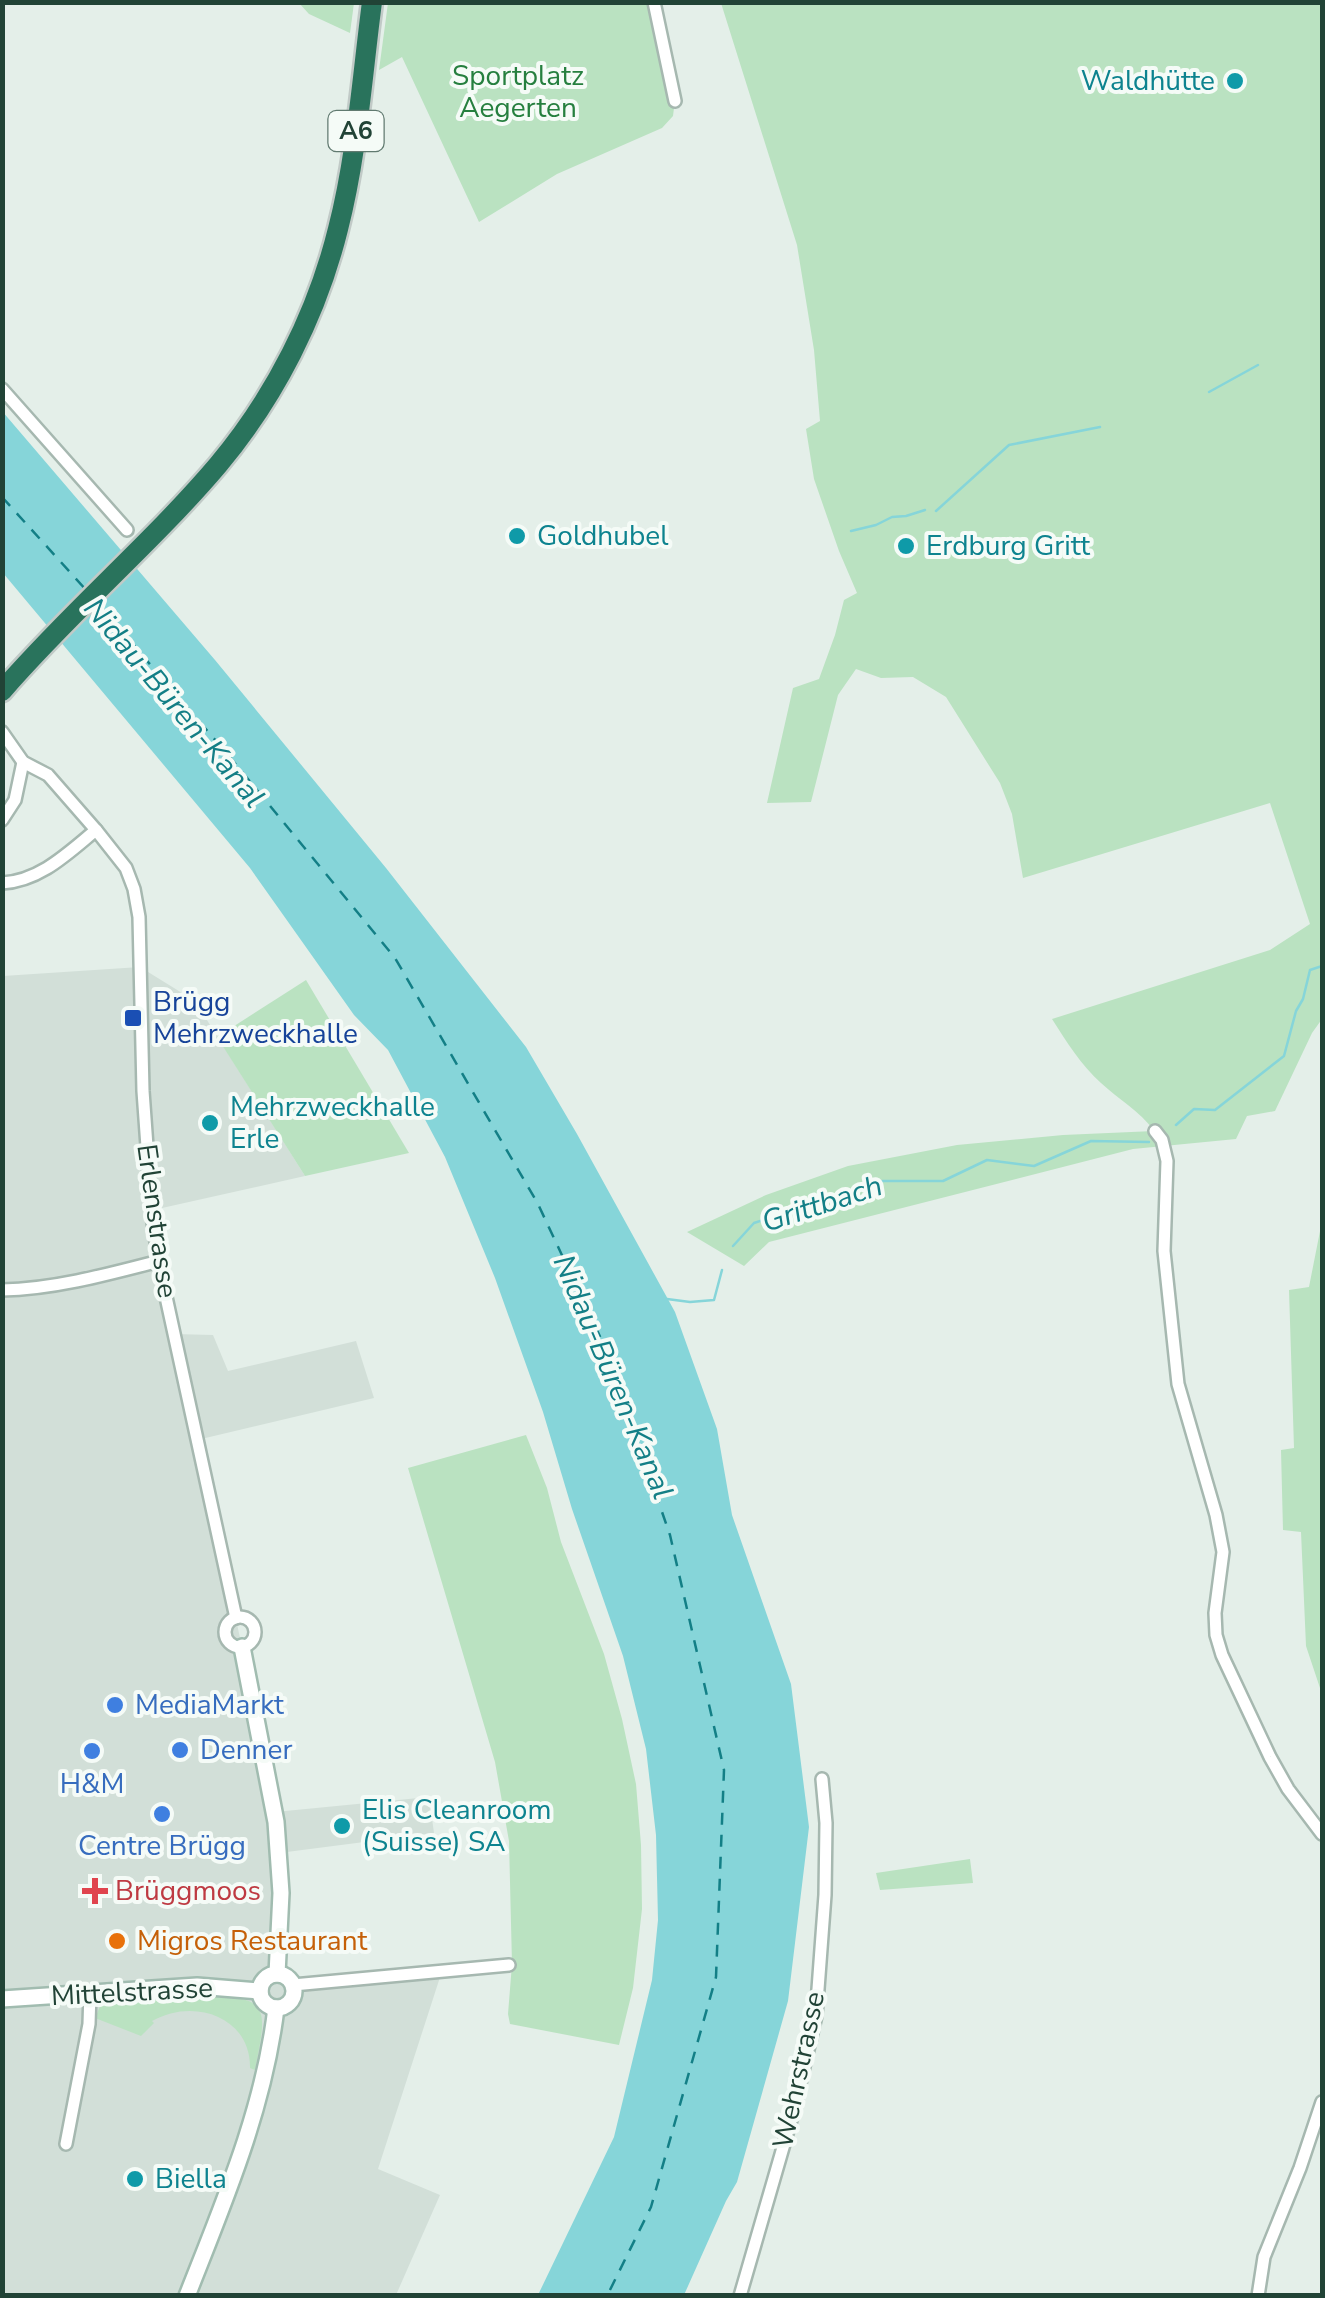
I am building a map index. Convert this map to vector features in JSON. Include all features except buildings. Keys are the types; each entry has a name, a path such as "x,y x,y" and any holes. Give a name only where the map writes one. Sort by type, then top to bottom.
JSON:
{"highway":[{"name":"A6","path":"2,691 212,472 252,419 292,353 330,258 343,208 372,2"}],"main road":[{"path":"242,1647 276,1822 281,1892 278,1974"},
{"path":"278,1974 288,1978 293,1986 291,2002 276,2008 265,2002 260,1990 266,1979 278,1974"},
{"name":"Mittelstrasse","path":"9,1998 197,1986 260,1990"},
{"path":"187,2296 249,2130 268,2059 276,2008"}],"street":[{"path":"654,2 675,100"},
{"path":"2,389 127,530"},
{"name":"Erlenstrasse","path":"2,732 23,762 48,775 96,830 126,868 134,888 147,1168 159,1260 236,1618"},
{"path":"2,820 15,800 23,762"},
{"path":"2,883 43,871 96,830"},
{"path":"1161,1140 1168,1178 1164,1251 1178,1384 1223,1552 1216,1635 1270,1757 1322,1834"},
{"path":"2,1290 55,1284 159,1260"},
{"path":"236,1618 250,1621 254,1629 253,1638 242,1647 233,1646 225,1635 226,1626 236,1618"},
{"name":"Wehrstrasse","path":"740,2296 793,2113 816,2016 825,1895 822,1779"},
{"path":"293,1986 509,1965"},
{"name":"Mittelstrasse","path":"66,2144 89,2024 90,1994"},
{"path":"1258,2296 1264,2257 1322,2102"}],"shaded area":[{"path":"140,967 195,1001 305,1176 162,1208 152,1216 174,1334 213,1335 228,1371 356,1341 374,1398 197,1440 275,1812 429,1797 434,1833 279,1853 284,1975 291,1981 442,1971 378,2169 440,2195 396,2295 3,2296 3,976"}],"green space":[{"path":"299,3 354,3 350,33 309,14"},
{"name":"Sportplatz Aegerten","path":"388,3 654,3 675,100 673,116 662,128 557,174 479,222 402,57 379,70"},
{"path":"721,3 1322,3 1322,1019 1275,1111 1247,1116 1236,1139 1133,1149 769,1242 744,1266 687,1232 766,1195 848,1166 957,1145 1154,1131 1087,1068 1052,1019 1270,950 1310,924 1270,803 1023,878 1012,814 1000,783 946,697 913,677 881,678 856,669 838,695 811,802 767,803 793,688 819,679 844,600 857,593 814,479 806,429 820,421 814,350 797,245"},
{"path":"306,980 409,1153 305,1176 217,1037"},
{"path":"1322,1221 1322,1694 1306,1646 1301,1532 1283,1530 1281,1450 1294,1448 1289,1290 1309,1287"},
{"path":"526,1435 604,1654 636,1784 642,1909 633,1988 619,2045 510,2024 509,1841 495,1762 408,1468"},
{"path":"970,1859 973,1883 880,1890 876,1873"},
{"path":"199,1996 240,1998 258,2009 262,2031 255,2070 250,2068 241,2036 217,2016 185,2011 168,2014 152,2021 141,2036 95,2018 101,2004"}],"water":[{"name":"Nidau-Büren-Kanal","path":"2,411 215,660 526,1047 675,1312 717,1429 732,1515 791,1684 809,1827 788,2001 737,2182 684,2295 538,2295 614,2137 652,1980 658,1920 656,1835 646,1749 623,1656 495,1278 445,1157 388,1050 354,1015 250,868 3,573"}],"waterway":[{"path":"1209,392 1258,365"},
{"path":"936,511 1009,445 1100,427"},
{"path":"851,531 925,510"},
{"name":"Grittbach","path":"1176,1125 1194,1109 1215,1110 1284,1056 1310,970 1322,966"},
{"name":"Grittbach","path":"733,1246 754,1223 883,1181 943,1181 987,1160 1034,1166 1091,1141 1149,1142"},
{"path":"667,1299 714,1300 722,1270"}],"ferry route":[{"path":"2,497 87,591"},
{"path":"99,605 395,958 538,1204 604,1345 670,1535 724,1770 716,1977 651,2207 607,2296"}],"place":[{"name":"Waldhütte","path":"1235,81"},
{"name":"Goldhubel","path":"517,536"},
{"name":"Erdburg Gritt","path":"906,546"},
{"name":"Brügg Mehrzweckhalle","path":"133,1018"},
{"name":"Mehrzweckhalle Erle","path":"210,1123"},
{"name":"MediaMarkt","path":"115,1705"},
{"name":"Denner","path":"180,1750"},
{"name":"H&M","path":"92,1751"},
{"name":"Centre Brügg","path":"162,1814"},
{"name":"Elis Cleanroom (Suisse) SA","path":"342,1826"},
{"name":"Brüggmoos","path":"95,1891"},
{"name":"Migros Restaurant","path":"117,1941"},
{"name":"Biella","path":"135,2179"}]}
